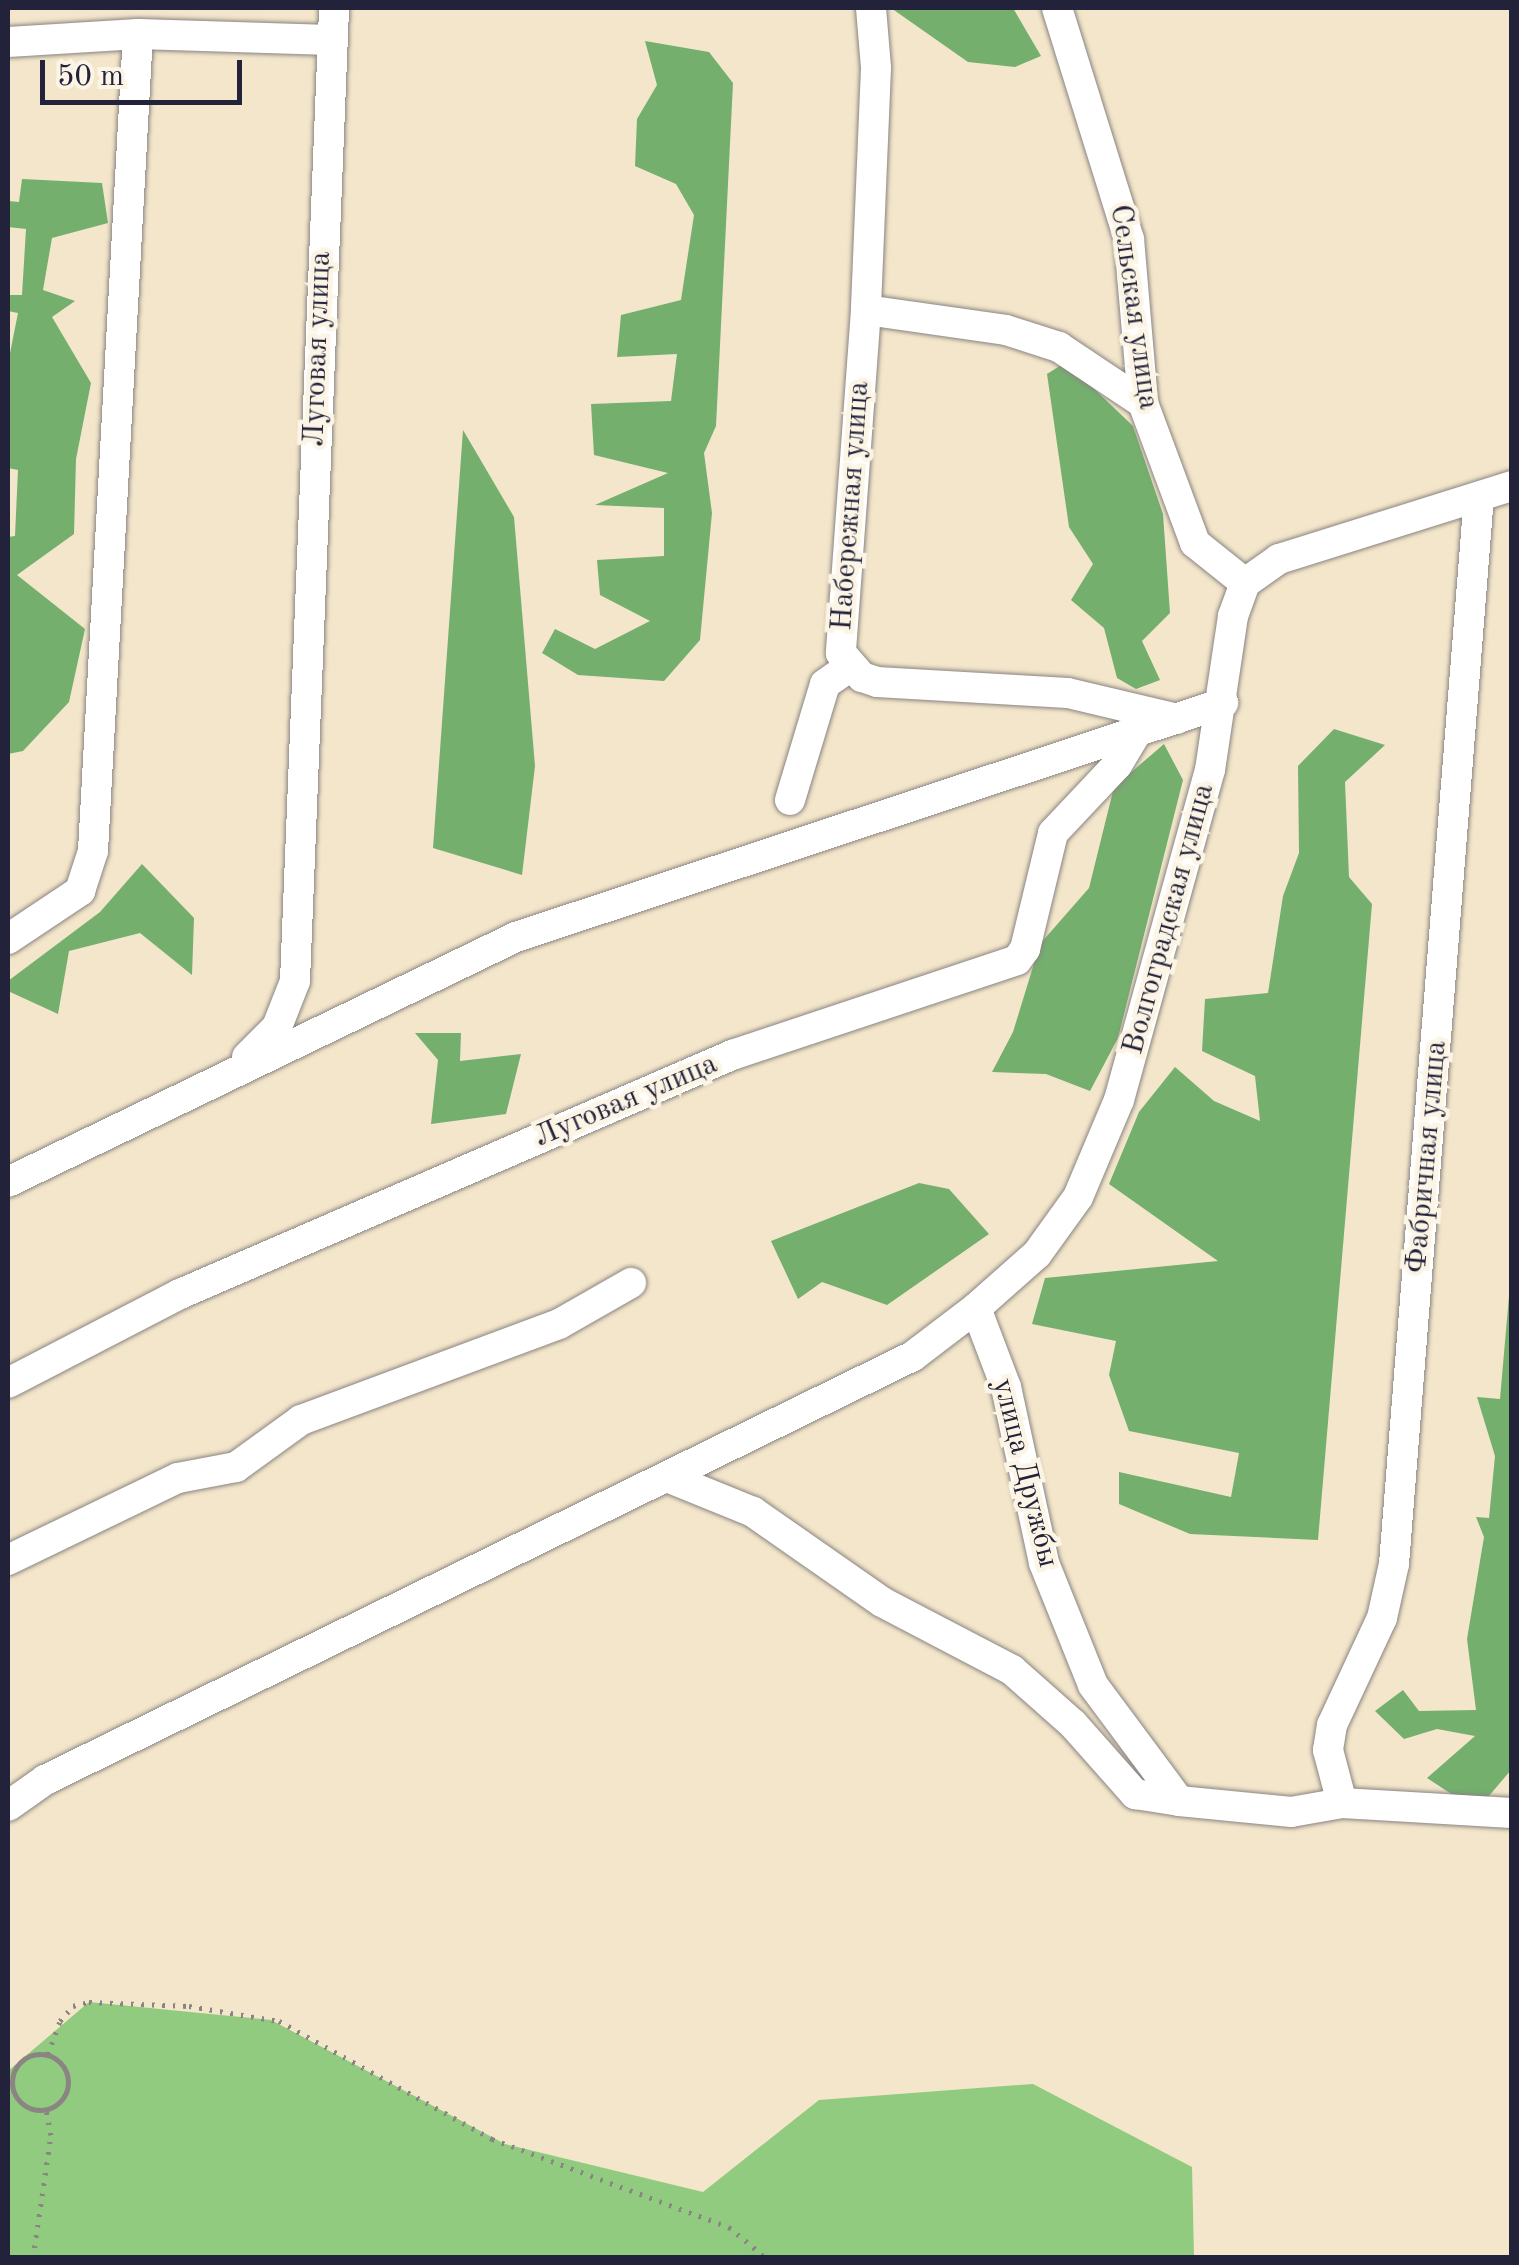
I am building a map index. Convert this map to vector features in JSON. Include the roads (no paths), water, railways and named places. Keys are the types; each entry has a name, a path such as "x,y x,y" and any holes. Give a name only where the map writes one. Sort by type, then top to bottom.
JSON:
{"street":[{"name":"Луговая улица","path":"217,1080 277,1027 296,981 334,8"},
{"name":"Набережная улица","path":"871,8 876,68 866,310 840,637 849,668 877,682 1051,691 1177,719"},
{"name":"Сельская улица","path":"1057,8 1129,239 1143,403 1195,542 1223,572 1245,583"},
{"path":"8,939 80,891 93,850 138,34"},
{"path":"8,42 138,34 331,40"},
{"path":"866,310 1006,330 1059,347 1143,403"},
{"path":"1245,583 1279,559 1512,486"},
{"name":"Фабричная улица","path":"1342,1803 1328,1750 1332,1725 1382,1618 1394,1564 1479,497"},
{"name":"Волгоградская улица","path":"8,1806 45,1780 913,1356 976,1308 1036,1254 1098,1157 1198,818 1223,703 1233,616 1245,583"},
{"path":"790,800 825,684 849,668"},
{"name":"Луговая улица","path":"8,1182 516,937 1223,703"},
{"name":"Луговая улица","path":"8,1383 180,1294 732,1055 1017,960 1026,949 1053,833 1117,766 1136,733"},
{"path":"296,981 322,1030"},
{"path":"8,1560 178,1478 236,1467 301,1420 559,1324 631,1284"},
{"name":"улица Дружбы","path":"976,1308 1006,1386 1044,1562 1093,1684 1178,1802"},
{"path":"667,1478 752,1512 882,1602 1012,1670 1074,1724 1135,1794 1178,1802 1291,1812 1342,1803 1512,1812"}]}
